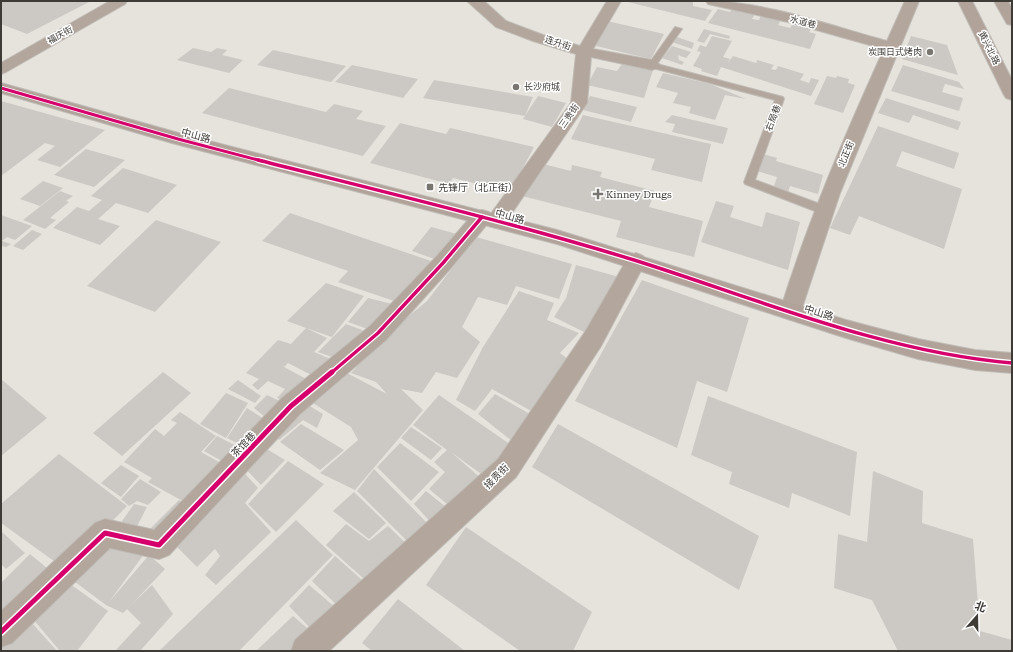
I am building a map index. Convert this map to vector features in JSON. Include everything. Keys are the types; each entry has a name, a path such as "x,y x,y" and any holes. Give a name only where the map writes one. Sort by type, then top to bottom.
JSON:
{"street":[{"name":"福庆街","path":"1,68 120,1"},
{"name":"连升街","path":"474,1 485,8 490,16 500,23 584,51 652,65"},
{"name":"三贵街","path":"489,219 579,102 584,51 614,1"},
{"name":"水道巷","path":"713,1 791,19 892,47"},
{"name":"北正街","path":"791,312 809,248 862,113 911,1"},
{"name":"黄兴北路","path":"965,1 1012,95"},
{"path":"1001,1 1012,21"},
{"name":"中山路","path":"1,88 178,139 489,219 636,261 846,329 925,350 975,360 1012,363"},
{"name":"茶馆巷","path":"1,632 105,533 159,545 291,406 378,332 442,263 489,219"},
{"name":"接贵街","path":"306,651 506,468 593,338 636,261"}],"lane":[{"path":"652,65 678,29"},
{"name":"右局巷","path":"652,65 780,99 749,182 824,210"}],"building":[{"path":"1,1 91,1 27,34 1,24"},
{"path":"628,2 693,2 693,6 712,10 705,21"},
{"path":"732,8 755,14 752,19 759,20 761,15 781,20 778,25 790,28 792,25 811,29 809,32 816,34 810,49 708,23 718,9 730,12"},
{"path":"607,21 664,34 651,59 592,45"},
{"path":"704,29 730,36 729,39 710,34 704,43 697,41"},
{"path":"712,36 732,41 723,57 730,59 727,64 733,56 756,63 757,60 774,65 771,69 776,70 778,66 804,74 800,80 809,83 811,78 819,80 811,96 721,67 717,76 701,71 702,69 693,66 701,52 697,51 700,45 706,47"},
{"path":"911,36 947,45 958,75 902,59"},
{"path":"677,37 694,43 692,49 672,42"},
{"path":"672,46 691,52 686,58 678,55 679,60 684,62 682,65 662,58"},
{"path":"193,48 211,52 217,48 227,50 222,55 243,60 229,73 177,60"},
{"path":"273,50 346,66 331,82 257,65"},
{"path":"622,64 653,70 644,98 587,85 597,67 617,71"},
{"path":"352,65 418,79 403,98 335,82"},
{"path":"903,65 959,82 964,89 945,84 942,92 963,98 959,111 891,91"},
{"path":"663,73 710,84 746,99 725,95 715,120 689,113 691,107 673,103 678,93 656,87"},
{"path":"827,76 836,78 837,76 849,79 848,83 855,85 843,113 814,104"},
{"path":"434,80 533,97 525,116 423,98"},
{"path":"229,88 326,112 334,104 363,111 356,119 386,126 363,156 202,113"},
{"path":"538,96 566,103 552,127 523,119"},
{"path":"590,96 637,107 631,122 583,110"},
{"path":"886,98 961,122 958,130 913,115 909,123 878,113"},
{"path":"1,101 105,130 60,167 37,160 55,146 45,143 1,176"},
{"path":"583,115 711,144 702,182 651,170 655,159 571,139"},
{"path":"672,115 728,128 723,144 672,132 675,124 665,122"},
{"path":"400,123 446,134 450,128 534,147 510,192 453,178 449,184 370,163"},
{"path":"878,126 959,153 954,169 902,151 896,166 962,189 944,249 859,216 850,235 830,228"},
{"path":"86,149 125,160 94,187 54,175"},
{"path":"763,154 777,158 776,161 823,175 818,194 790,186 787,197 772,193 777,177 757,171"},
{"path":"539,163 571,171 572,165 602,172 600,177 655,191 649,207 703,221 694,257 616,237 621,221 522,196"},
{"path":"123,168 177,185 148,213 116,203 98,219 120,226 100,245 53,228 77,207 89,211 102,200 91,196"},
{"path":"43,181 63,188 40,206 20,199"},
{"path":"60,191 73,196 66,201 69,202 50,218 56,220 45,229 23,220"},
{"path":"716,201 734,206 730,217 762,227 766,212 800,222 788,270 701,242"},
{"path":"290,213 434,262 397,302 338,282 348,271 262,241"},
{"path":"1,215 32,226 15,240 7,237 2,241 11,244 6,247 1,246"},
{"path":"156,220 221,242 155,312 87,286"},
{"path":"431,227 461,235 440,261 412,251"},
{"path":"32,230 42,234 23,250 13,246"},
{"path":"476,237 572,264 559,299 516,286 507,305 478,297 462,327 480,342 457,378 436,372 422,393 401,389 423,410 355,490 320,473 358,440 351,427 308,400 343,371 387,394 376,382 351,373 381,339 427,301"},
{"path":"576,265 619,277 586,333 554,317 566,298"},
{"path":"642,280 749,318 727,392 697,381 677,448 575,401"},
{"path":"326,283 364,296 332,337 287,321"},
{"path":"519,291 554,303 547,320 579,333 560,353 569,360 533,412 492,389 475,411 456,400 483,347"},
{"path":"368,298 400,306 376,332 348,322"},
{"path":"346,324 373,334 340,360 318,352"},
{"path":"306,328 327,338 314,352 338,362 317,378 288,363 284,367 312,382 289,402 277,398 285,389 268,381 258,390 252,385 259,379 246,373 278,340 291,344"},
{"path":"163,372 191,393 122,456 93,433"},
{"path":"1,379 47,418 1,456"},
{"path":"238,380 261,396 255,403 228,389"},
{"path":"226,393 248,403 226,438 200,424"},
{"path":"495,394 535,417 517,445 478,414"},
{"path":"267,395 288,405 271,422 254,408"},
{"path":"439,395 514,447 488,479 451,452 484,481 453,509 429,489 445,472 434,462 447,450 413,425"},
{"path":"708,396 857,452 850,516 792,493 789,508 729,484 732,472 691,455"},
{"path":"303,402 323,414 317,428 303,420 279,440 271,431"},
{"path":"247,408 270,423 247,448 227,438"},
{"path":"180,412 216,436 201,452 228,467 190,505 148,482 152,478 124,462 155,429 164,436 177,423 171,420"},
{"path":"301,424 344,450 320,470 280,442"},
{"path":"558,424 759,536 739,590 532,467"},
{"path":"411,427 442,448 431,460 401,438"},
{"path":"217,436 244,450 229,465 204,451"},
{"path":"400,443 439,472 411,501 377,467"},
{"path":"260,445 285,460 261,485 241,464"},
{"path":"59,454 127,506 65,569 1,523 1,504"},
{"path":"288,461 324,484 276,532 248,504"},
{"path":"121,465 139,476 121,497 101,483"},
{"path":"238,466 258,488 245,503 271,532 216,585 205,575 220,556 215,549 197,567 169,539"},
{"path":"374,469 431,527 413,547 357,491"},
{"path":"873,471 923,491 922,523 973,539 980,631 1012,640 1012,651 898,651 872,600 834,588 838,534 867,542"},
{"path":"140,479 161,492 148,505 137,501 129,506 121,499"},
{"path":"426,491 452,512 435,527 414,504"},
{"path":"354,492 386,523 369,539 333,511"},
{"path":"179,500 190,507 158,541 143,536"},
{"path":"134,504 147,507 134,532 120,524"},
{"path":"296,520 333,555 239,651 159,651"},
{"path":"346,524 369,541 388,526 413,550 373,587 326,545"},
{"path":"466,527 592,612 573,651 520,651 426,585"},
{"path":"1,531 25,553 6,569 1,564"},
{"path":"106,539 147,550 109,602 149,555 165,569 132,604 152,585 173,614 140,651 115,651 141,623 127,609 123,613 106,605 67,576"},
{"path":"30,554 53,573 8,615 1,608 1,583"},
{"path":"335,556 370,587 344,612 312,581"},
{"path":"63,579 108,611 77,651 60,651 27,612"},
{"path":"309,585 342,613 317,635 289,606"},
{"path":"398,599 465,651 372,651 362,643"},
{"path":"24,614 57,651 1,651 1,636"},
{"path":"293,616 314,634 295,651 256,651"}],"cycle path":[{"path":"1,88 178,139 557,237 846,329 918,349 975,360 1012,363"},
{"path":"1,632 105,533 159,545 291,406 378,333 443,263 482,217"}],"place":[{"name":"炭围日式烤肉","path":"930,52"},
{"name":"长沙府城","path":"516,87"},
{"name":"先锋厅（北正街）","path":"430,187"},
{"name":"Kinney Drugs","path":"598,194"}]}
